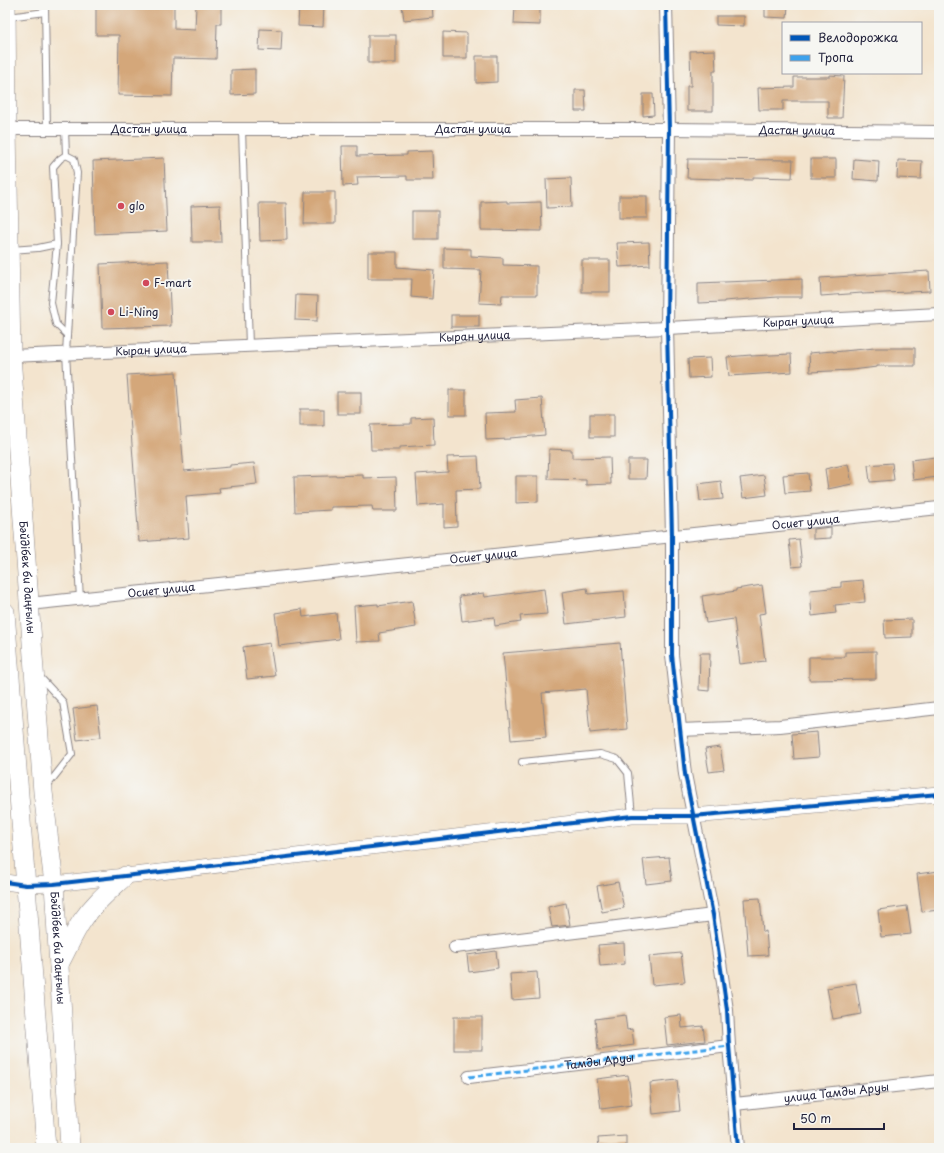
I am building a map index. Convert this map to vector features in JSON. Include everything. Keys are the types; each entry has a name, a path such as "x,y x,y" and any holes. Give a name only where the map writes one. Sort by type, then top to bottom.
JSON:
{"main road":[{"name":"Бәйдібек би даңғылы","path":"6,11 10,356 43,792 54,884 70,1148"},
{"path":"5,612 46,1148"},
{"path":"59,964 90,910 125,876"}],"street":[{"path":"666,5 669,129 667,328 672,535 672,655 685,774 713,915 727,1010 738,1148"},
{"name":"Дастан улица","path":"7,129 669,129 939,132"},
{"name":"Кыран улица","path":"10,356 667,328 939,314"},
{"name":"Осиет улица","path":"29,604 939,508"},
{"path":"680,730 780,726 939,708"},
{"path":"5,882 26,885 54,884 632,816 694,816 939,794"},
{"path":"455,947 713,915"},
{"name":"Тамды Аруы","path":"469,1077 729,1046"},
{"name":"улица Тамды Аруы","path":"735,1104 939,1081"}],"lane":[{"path":"6,11 45,8 47,129"},
{"path":"65,129 66,155"},
{"path":"242,129 248,346"},
{"path":"66,155 53,167 57,244 51,303 56,324 67,335"},
{"path":"66,155 74,159 77,173 66,353 80,599"},
{"path":"9,250 38,248 57,244"},
{"path":"34,670 63,702 72,754 43,792"},
{"path":"522,762 600,754 617,759 628,773 632,816"}],"building":[{"path":"96,5 174,5 174,29 195,30 196,5 221,5 221,24 217,24 216,59 173,58 172,96 118,95 119,35 96,35"},
{"path":"299,5 324,5 323,27 298,26"},
{"path":"402,5 432,5 433,17 404,20"},
{"path":"515,5 540,5 540,25 514,24"},
{"path":"765,5 788,5 787,18 765,17"},
{"path":"716,16 744,16 744,26 716,25"},
{"path":"260,29 282,30 281,51 259,50"},
{"path":"443,32 467,33 467,58 443,58"},
{"path":"368,35 396,35 396,63 368,63"},
{"path":"715,50 716,71 713,71 713,111 687,111 687,86 691,86 690,51"},
{"path":"476,56 497,56 497,82 476,83"},
{"path":"255,69 255,94 231,95 231,70"},
{"path":"830,75 844,76 842,118 828,118 828,101 783,101 783,110 759,110 758,88 794,87 794,77 830,77"},
{"path":"575,90 585,90 586,111 575,111"},
{"path":"643,94 653,94 654,115 643,116"},
{"path":"342,146 357,146 357,156 407,155 407,152 432,151 433,180 407,180 407,176 357,177 358,185 343,186"},
{"path":"164,158 167,231 95,234 93,161"},
{"path":"688,159 793,160 792,178 753,177 753,180 687,178"},
{"path":"811,159 836,159 836,178 811,178"},
{"path":"854,159 879,161 878,181 853,179"},
{"path":"898,160 922,161 921,179 897,178"},
{"path":"571,178 572,207 547,208 546,179"},
{"path":"305,192 335,192 335,224 304,224"},
{"path":"619,196 647,196 647,218 619,218"},
{"path":"507,201 507,203 541,202 542,231 481,230 481,202"},
{"path":"259,203 286,203 287,240 260,241"},
{"path":"220,205 221,242 192,242 191,206"},
{"path":"412,211 438,211 438,239 412,239"},
{"path":"649,242 650,265 619,267 617,243"},
{"path":"444,248 471,249 471,256 503,258 503,265 537,266 537,295 502,295 501,304 479,303 481,270 444,269"},
{"path":"368,252 397,252 397,267 434,270 432,299 411,297 412,279 368,279"},
{"path":"582,260 610,260 610,292 582,292"},
{"path":"168,261 171,326 102,328 100,264"},
{"path":"929,271 930,291 821,296 820,278"},
{"path":"802,279 802,297 778,297 698,303 698,283"},
{"path":"296,295 318,296 317,321 295,320"},
{"path":"451,315 479,315 479,327 451,327"},
{"path":"875,348 915,348 915,366 877,366 852,370 810,372 809,353"},
{"path":"791,354 792,372 729,376 727,357"},
{"path":"710,358 711,377 689,378 688,359"},
{"path":"176,372 184,471 230,467 230,465 254,463 257,484 219,488 220,493 186,496 189,538 139,542 127,375"},
{"path":"449,390 466,390 466,415 449,415"},
{"path":"337,392 361,392 361,414 337,414"},
{"path":"542,398 545,435 486,440 485,413 516,412 515,400"},
{"path":"300,409 324,409 324,426 300,426"},
{"path":"590,414 614,414 614,437 590,437"},
{"path":"433,417 434,445 400,447 400,450 371,450 370,425 411,424 411,418"},
{"path":"549,449 572,450 572,458 610,457 611,484 586,485 586,480 548,479"},
{"path":"478,456 480,489 456,490 457,526 444,527 444,504 418,506 416,474 448,472 447,457"},
{"path":"936,457 938,477 913,480 911,460"},
{"path":"628,460 647,460 646,479 628,479"},
{"path":"892,463 894,480 870,482 868,465"},
{"path":"848,464 852,484 828,489 825,469"},
{"path":"808,473 810,491 785,493 783,475"},
{"path":"363,475 363,478 396,477 397,511 373,511 372,506 331,507 331,510 295,512 294,477"},
{"path":"764,475 767,495 743,498 740,478"},
{"path":"516,476 538,476 538,502 516,503"},
{"path":"721,481 723,499 700,501 698,484"},
{"path":"831,527 831,538 813,539 813,529"},
{"path":"799,539 802,566 792,567 789,540"},
{"path":"863,580 865,602 835,605 836,613 812,616 810,590 841,587 841,582"},
{"path":"762,585 766,613 759,614 765,661 740,664 734,619 706,623 702,596 736,591 736,589"},
{"path":"587,588 588,594 624,591 626,617 566,624 562,592"},
{"path":"544,589 547,614 520,616 521,622 495,626 494,617 462,621 459,596 484,593 485,597"},
{"path":"412,601 416,627 379,633 380,641 356,642 354,606 378,604 378,606"},
{"path":"302,609 303,617 336,613 339,639 279,646 275,613"},
{"path":"912,619 912,637 885,638 884,620"},
{"path":"270,643 275,676 247,679 243,647"},
{"path":"620,643 627,729 590,733 586,689 542,693 546,737 511,740 503,653"},
{"path":"876,651 876,679 809,680 809,657 845,657 845,652"},
{"path":"700,653 710,653 709,691 699,690"},
{"path":"97,706 101,737 77,740 73,709"},
{"path":"817,732 819,757 794,759 792,734"},
{"path":"720,747 724,770 709,772 705,749"},
{"path":"669,857 672,881 646,884 643,859"},
{"path":"939,871 939,910 922,912 917,874"},
{"path":"618,882 624,908 602,912 597,886"},
{"path":"760,898 763,932 766,931 768,955 748,956 744,899"},
{"path":"566,903 570,925 552,927 548,907"},
{"path":"907,906 911,934 881,937 878,910"},
{"path":"624,943 625,964 600,966 598,945"},
{"path":"496,951 498,968 469,972 467,955"},
{"path":"681,953 685,982 652,985 649,956"},
{"path":"537,972 539,998 512,1000 510,974"},
{"path":"856,983 861,1014 833,1019 827,988"},
{"path":"625,1015 627,1030 632,1029 634,1045 598,1050 595,1019"},
{"path":"681,1015 682,1028 703,1026 705,1041 667,1045 664,1017"},
{"path":"454,1017 482,1017 482,1050 454,1050"},
{"path":"628,1075 632,1105 601,1109 597,1079"},
{"path":"677,1080 680,1111 653,1114 650,1083"},
{"path":"626,1136 626,1148 599,1148 598,1138"}],"marked path":[{"path":"469,1077 729,1046"}],"cycle path":[{"path":"666,5 669,129 667,328 672,535 672,655 685,774 713,915 727,1010 738,1148"},
{"path":"5,882 26,885 54,884 632,816 693,816 939,794"}],"place":[{"name":"glo","path":"121,206"},
{"name":"F-mart","path":"146,283"},
{"name":"Li-Ning","path":"111,312"}]}
